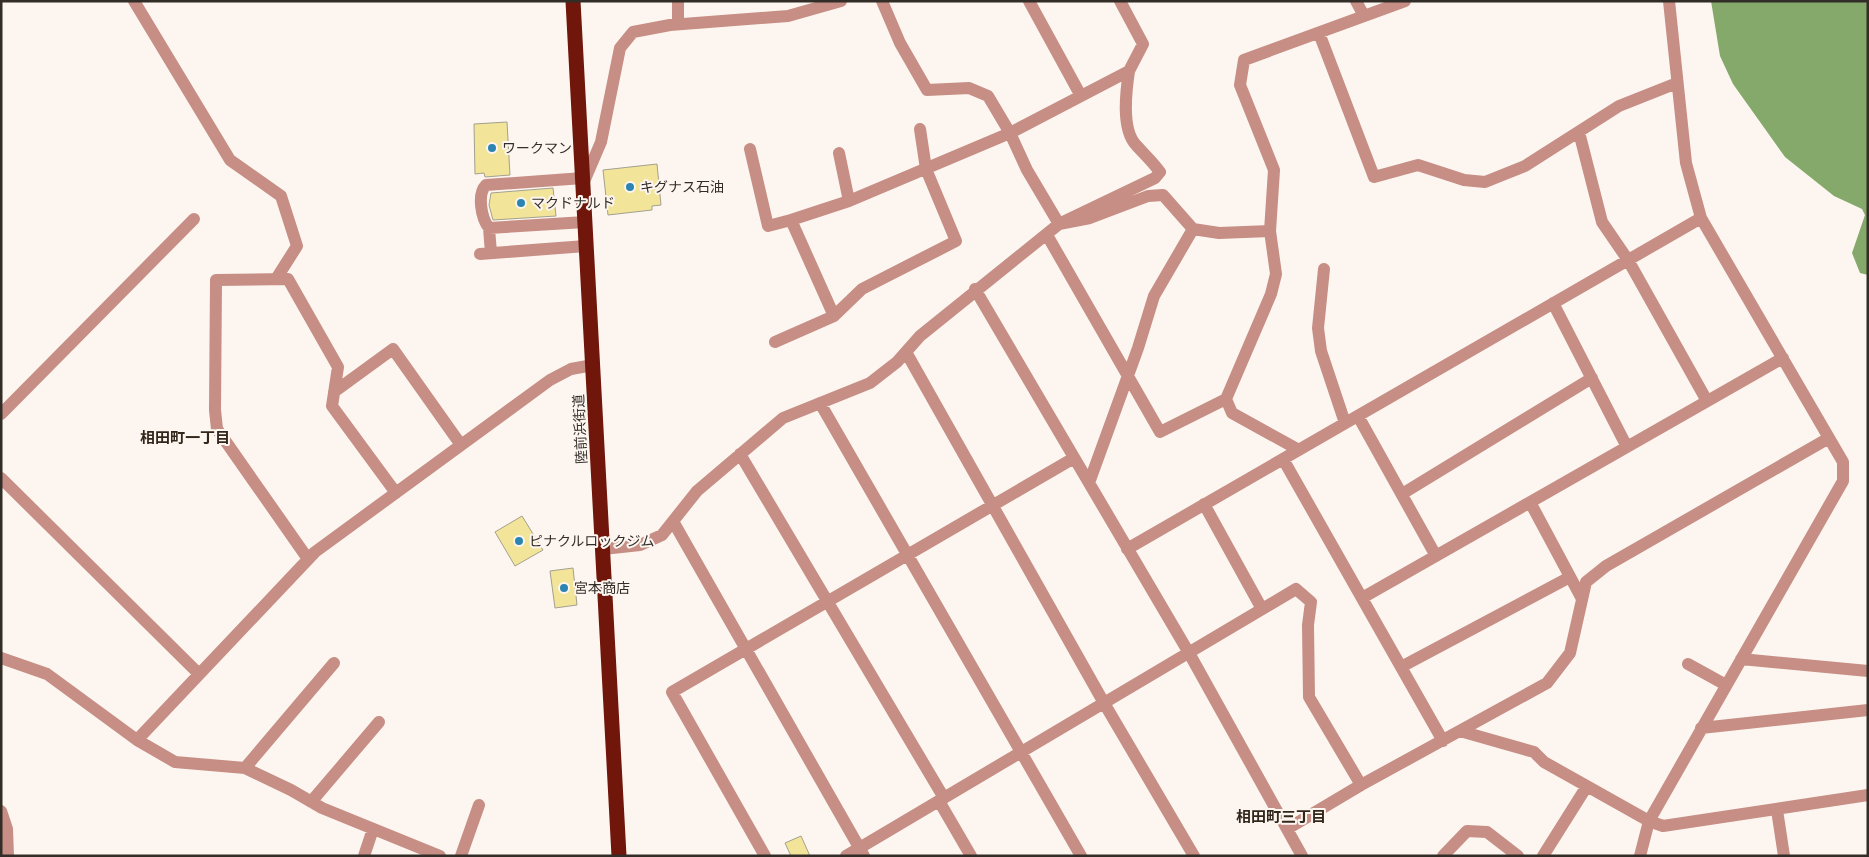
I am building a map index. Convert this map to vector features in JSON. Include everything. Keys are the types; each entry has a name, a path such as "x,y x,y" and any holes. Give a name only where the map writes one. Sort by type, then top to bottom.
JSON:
{"highway":[{"name":"陸前浜街道","path":"573,1 604,549 619,856"}],"street":[{"path":"134,1 230,160 281,196 297,246 276,279"},
{"path":"678,1 678,24"},
{"path":"586,246 486,254 488,228 484,222 480,195 486,185 583,181 601,142 620,48 633,32 678,24 788,16 840,1"},
{"path":"882,1 900,43 927,90 969,88 988,96 1010,133 1027,170 1059,224"},
{"path":"1029,1 1081,96"},
{"path":"604,549 640,545 654,540 674,523 697,491 783,418 870,383 897,362 920,336 975,289 1059,224 1154,178 1160,172 1150,156 1134,144 1127,123 1125,98 1129,72 1143,44 1120,1"},
{"path":"1356,1 1364,16"},
{"path":"1047,235 1160,432 1226,399 1271,294 1276,274 1270,231 1274,170 1240,85 1244,60 1405,1"},
{"path":"1640,856 1649,821 1843,481 1843,462 1701,218 1686,163 1669,1"},
{"path":"1319,33 1374,177 1418,165 1464,180 1485,182 1525,166 1619,106 1677,83"},
{"path":"750,149 768,226 849,200 926,169 1010,133 1129,72"},
{"path":"775,342 834,316 862,289 956,241 926,169 920,129"},
{"path":"1578,132 1602,222 1628,260 1707,401"},
{"path":"839,153 849,200"},
{"path":"1059,224 1090,218 1148,196 1163,195 1193,229 1219,233 1270,231"},
{"path":"1128,548 1701,218"},
{"path":"1,414 194,219"},
{"path":"791,220 834,316"},
{"path":"488,228 585,222"},
{"path":"1089,483 1154,296 1193,229"},
{"path":"1324,269 1318,328 1321,351 1345,423"},
{"path":"308,559 217,429 215,410 216,280 288,279 338,367 332,406 396,493"},
{"path":"975,289 1189,653 1302,856"},
{"path":"1553,303 1627,447"},
{"path":"334,392 393,349 462,445"},
{"path":"906,352 1104,703 1194,856"},
{"path":"1362,598 1783,358"},
{"path":"137,740 308,559 550,380 571,369 593,365"},
{"path":"1402,494 1592,378"},
{"path":"1226,399 1232,413 1299,450"},
{"path":"820,403 1081,856"},
{"path":"1358,416 1436,556"},
{"path":"1287,829 1361,785 1547,683 1570,654 1586,582 1606,566 1829,438"},
{"path":"740,454 942,799 972,856"},
{"path":"765,856 672,692 1074,458"},
{"path":"1282,459 1443,741"},
{"path":"1,478 199,674"},
{"path":"1530,502 1582,599"},
{"path":"1204,504 1262,609"},
{"path":"674,523 862,852"},
{"path":"1401,667 1570,577"},
{"path":"846,856 862,852 942,799 1296,589 1311,602 1308,625 1309,697 1361,785"},
{"path":"1,658 48,674 137,740 175,762 245,768 311,802 440,856"},
{"path":"1741,659 1868,671"},
{"path":"245,768 334,662"},
{"path":"1688,664 1726,684"},
{"path":"1701,728 1868,710"},
{"path":"311,802 379,722"},
{"path":"1460,731 1534,752 1544,762 1649,821 1663,826 1868,795"},
{"path":"1543,856 1587,786"},
{"path":"461,856 479,805"},
{"path":"1777,810 1784,856"},
{"path":"1,811 7,829 8,856"},
{"path":"364,856 373,829"},
{"path":"1443,856 1467,832 1487,832 1518,856"}],"shaded area":[{"path":"1711,1 1868,1 1868,275 1860,273 1852,253 1865,215 1862,209 1834,196 1785,157 1733,84 1720,56"}],"building":[{"name":"ワークマン","path":"507,122 510,175 485,177 484,173 475,174 474,124"},
{"path":"657,164 661,205 652,206 652,210 608,215 603,170"},
{"name":"マクドナルド","path":"553,188 556,216 493,220 489,205 491,193"},
{"name":"ピナクルロックジム","path":"522,516 543,550 515,566 495,532"},
{"name":"宮本商店","path":"573,568 577,605 555,608 550,571"},
{"path":"801,836 810,856 791,856 785,843"}],"place":[{"name":"ワークマン","path":"492,148"},
{"name":"キグナス石油","path":"630,187"},
{"name":"マクドナルド","path":"521,203"},
{"name":"ピナクルロックジム","path":"519,541"},
{"name":"宮本商店","path":"564,588"}],"district":[{"name":"相田町一丁目","path":"185,438"},
{"name":"相田町三丁目","path":"1281,817"}]}
